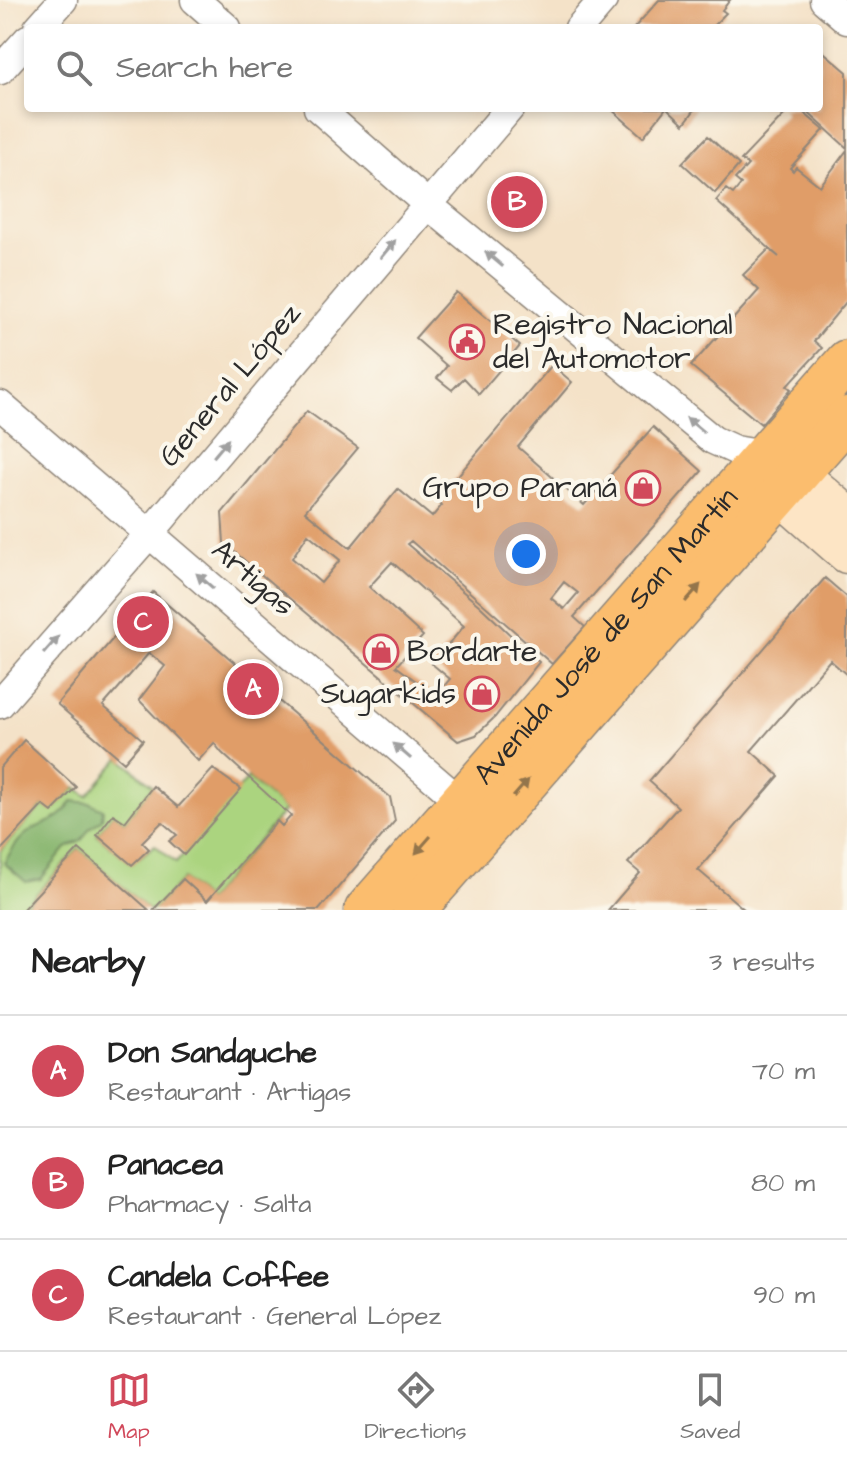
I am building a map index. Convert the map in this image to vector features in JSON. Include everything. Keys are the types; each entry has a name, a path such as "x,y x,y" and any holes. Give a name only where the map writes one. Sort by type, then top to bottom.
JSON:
{"main road":[{"name":"Avenida José de San Martín","path":"414,910 773,473 847,361"},
{"name":"Avenida José de San Martín","path":"366,910 461,802 773,473 847,418"}],"street":[{"path":"42,24 63,0"},
{"path":"195,0 222,24"},
{"path":"582,24 603,0"},
{"path":"824,0 847,20"},
{"path":"0,70 24,43"},
{"path":"323,112 427,204 713,440 847,515"},
{"name":"General López","path":"0,704 149,534 507,112"},
{"name":"Artigas","path":"0,405 461,802"},
{"path":"773,473 847,554"}],"green space":[{"path":"120,758 153,786 125,822 113,814 97,835 132,864 155,845 176,863 248,778 285,810 207,901 183,879 153,910 149,910 79,849 21,910 0,910 0,851 43,805 52,811 76,787 87,796"},
{"path":"72,801 90,803 103,809 102,819 89,829 81,841 66,848 41,879 26,882 4,863 22,838 58,817"}],"building":[{"path":"659,0 730,0 722,10 726,13 715,24 638,24"},
{"path":"823,51 847,72 847,148 807,112 823,112"},
{"path":"615,112 663,112 643,137"},
{"path":"671,112 693,112 684,124"},
{"path":"803,112 824,130 790,168 793,171 796,167 820,186 847,150 847,301 814,341 822,348 787,386 791,389 761,424 691,366 759,290 743,275 769,249 779,257 716,201 726,189 733,194 741,184 735,179 748,165 741,160 786,113"},
{"path":"708,136 739,165 715,193 682,163"},
{"name":"Registro Nacional del Automotor","path":"456,292 520,346 479,394 464,378 452,390 437,378 447,366 415,338"},
{"path":"552,365 572,382 518,447 584,505 653,427 702,471 574,617 585,627 552,664 411,541 407,544 480,606 539,662 495,717 476,735 458,741 224,543 222,513 307,411 358,448 305,511 350,548 398,489 432,517 442,505 437,500","holes":["308,534 340,560 321,583 292,558","392,562 464,626 432,664 450,679 436,696 396,666 423,636 369,587","564,582 578,593 564,609 551,598"]},
{"path":"825,578 847,597 847,675 830,660 751,751 779,776 698,870 745,910 608,910 640,873 628,863 678,807 649,781"},
{"path":"153,592 390,797 395,821 319,910 153,910 183,879 207,901 277,821 282,826 291,816 214,743 198,761 139,700 165,666 149,653 103,706 143,740 124,762 57,704"},
{"path":"24,740 76,787 52,812 43,805 0,851 0,768"},
{"path":"213,769 241,789 184,855 169,841 177,835 162,822 142,842 149,849 132,865 97,835 113,814 125,822 153,786 178,807"},
{"path":"79,849 115,880 149,910 22,910"}],"place":[{"name":"Panacea","path":"517,202"},
{"name":"Registro Nacional del Automotor","path":"467,342"},
{"name":"Grupo Paraná","path":"643,488"},
{"name":"Candela Coffee","path":"143,622"},
{"name":"Bordarte","path":"381,652"},
{"name":"Don Sandguche","path":"253,689"},
{"name":"Sugarkids","path":"482,694"}]}
